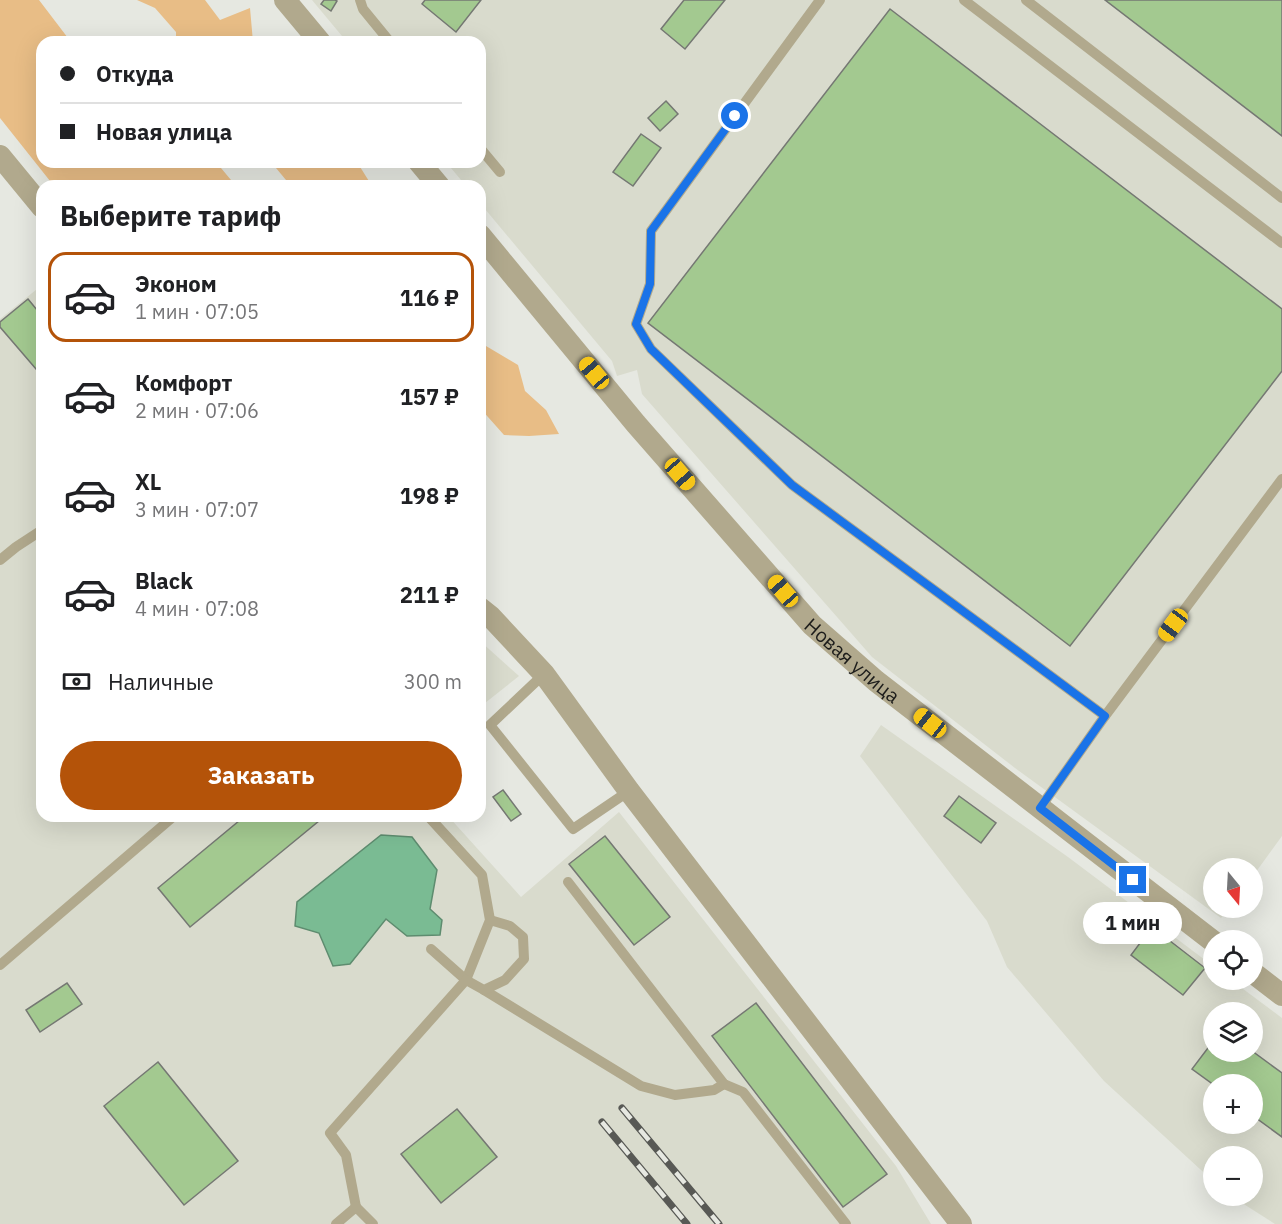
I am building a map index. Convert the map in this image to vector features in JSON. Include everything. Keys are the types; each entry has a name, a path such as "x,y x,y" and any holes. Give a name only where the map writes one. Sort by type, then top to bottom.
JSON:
{"street":[{"path":"285,0 315,36"},
{"path":"0,156 36,200"},
{"path":"424,168 434,180"},
{"name":"Новая улица","path":"486,242 636,424 812,625 876,681 1203,934"},
{"path":"486,618 544,674 629,791 962,1224"},
{"path":"1263,980 1282,995"}],"lane":[{"path":"360,0 363,9 385,36"},
{"path":"820,0 651,231 650,284 636,324 651,349 792,485 1105,716"},
{"path":"964,0 1282,243"},
{"path":"1026,0 1282,198"},
{"path":"486,155 500,172"},
{"path":"1040,808 1105,716 1282,479"},
{"path":"0,560 36,534"},
{"path":"544,674 490,725 573,829 629,791"},
{"path":"0,965 167,822"},
{"path":"372,1224 356,1207 346,1155 330,1133 466,980 490,921 482,874 434,822"},
{"path":"568,882 724,1084 743,1092 846,1224"},
{"path":"484,990 506,980 524,959 523,937 510,926 490,921"},
{"path":"431,949 466,980 641,1086 675,1095 714,1090 724,1084"},
{"path":"336,1224 356,1207"}],"shaded area":[{"path":"0,0 39,0 66,36 36,36 36,163 0,118"},
{"path":"137,0 205,0 220,20 250,8 252,36 176,36 176,32 155,8"},
{"path":"312,0 1282,0 1282,836 1263,862 1263,858 1203,858 1203,905 1015,768 872,657 642,394 637,370 617,376 612,361 486,210 486,180 461,180 451,168 486,168 486,36 342,36"},
{"path":"40,168 221,168 231,180 49,180"},
{"path":"276,168 361,168 368,180 286,180"},
{"path":"36,290 36,822 453,822 521,897 619,812 896,1166 931,1224 0,1224 0,319"},
{"path":"486,346 518,365 525,391 546,410 559,434 504,435 486,415"},
{"path":"486,646 519,676 486,702"},
{"path":"881,725 1068,857 1203,958 1203,990 1244,990 1261,1002 1203,1002 1203,1062 1263,1062 1263,1004 1282,1018 1282,1224 1275,1224 1247,1206 1263,1206 1263,1146 1203,1146 1203,1172 1104,1081 1007,967 987,921 860,756"},
{"path":"381,835 412,837 437,870 430,909 442,920 440,935 407,936 386,919 350,964 333,966 319,933 295,926 297,902"}],"building":[{"path":"324,0 337,1 331,11 321,4"},
{"path":"425,0 481,0 456,32 422,4"},
{"path":"684,0 725,0 685,49 661,29"},
{"path":"1105,0 1282,0 1282,136"},
{"path":"890,9 1282,309 1282,371 1070,646 648,323"},
{"path":"666,101 678,114 660,131 648,118"},
{"path":"641,134 661,148 633,186 613,172"},
{"path":"28,299 36,309 36,369 0,327 0,322"},
{"path":"503,790 521,814 511,821 493,797"},
{"path":"959,796 996,823 981,843 944,816"},
{"path":"238,822 318,822 190,927 158,888"},
{"path":"605,836 670,917 634,945 569,864"},
{"path":"1152,927 1203,966 1203,970 1183,995 1131,955"},
{"path":"67,983 82,1004 40,1032 26,1010"},
{"path":"756,1003 887,1174 843,1207 712,1036"},
{"path":"1203,1054 1203,1062 1263,1062 1263,1059 1282,1073 1282,1137 1263,1123 1263,1074 1203,1074 1203,1077 1192,1069"},
{"path":"158,1062 238,1161 184,1205 104,1106"},
{"path":"457,1109 497,1157 441,1203 401,1154"}],"railway":[{"path":"622,1108 719,1224"},
{"path":"602,1122 687,1224"}],"route":[{"path":"735,116 651,231 650,284 636,324 651,349 792,485 1105,716 1040,808 1133,880"}]}
